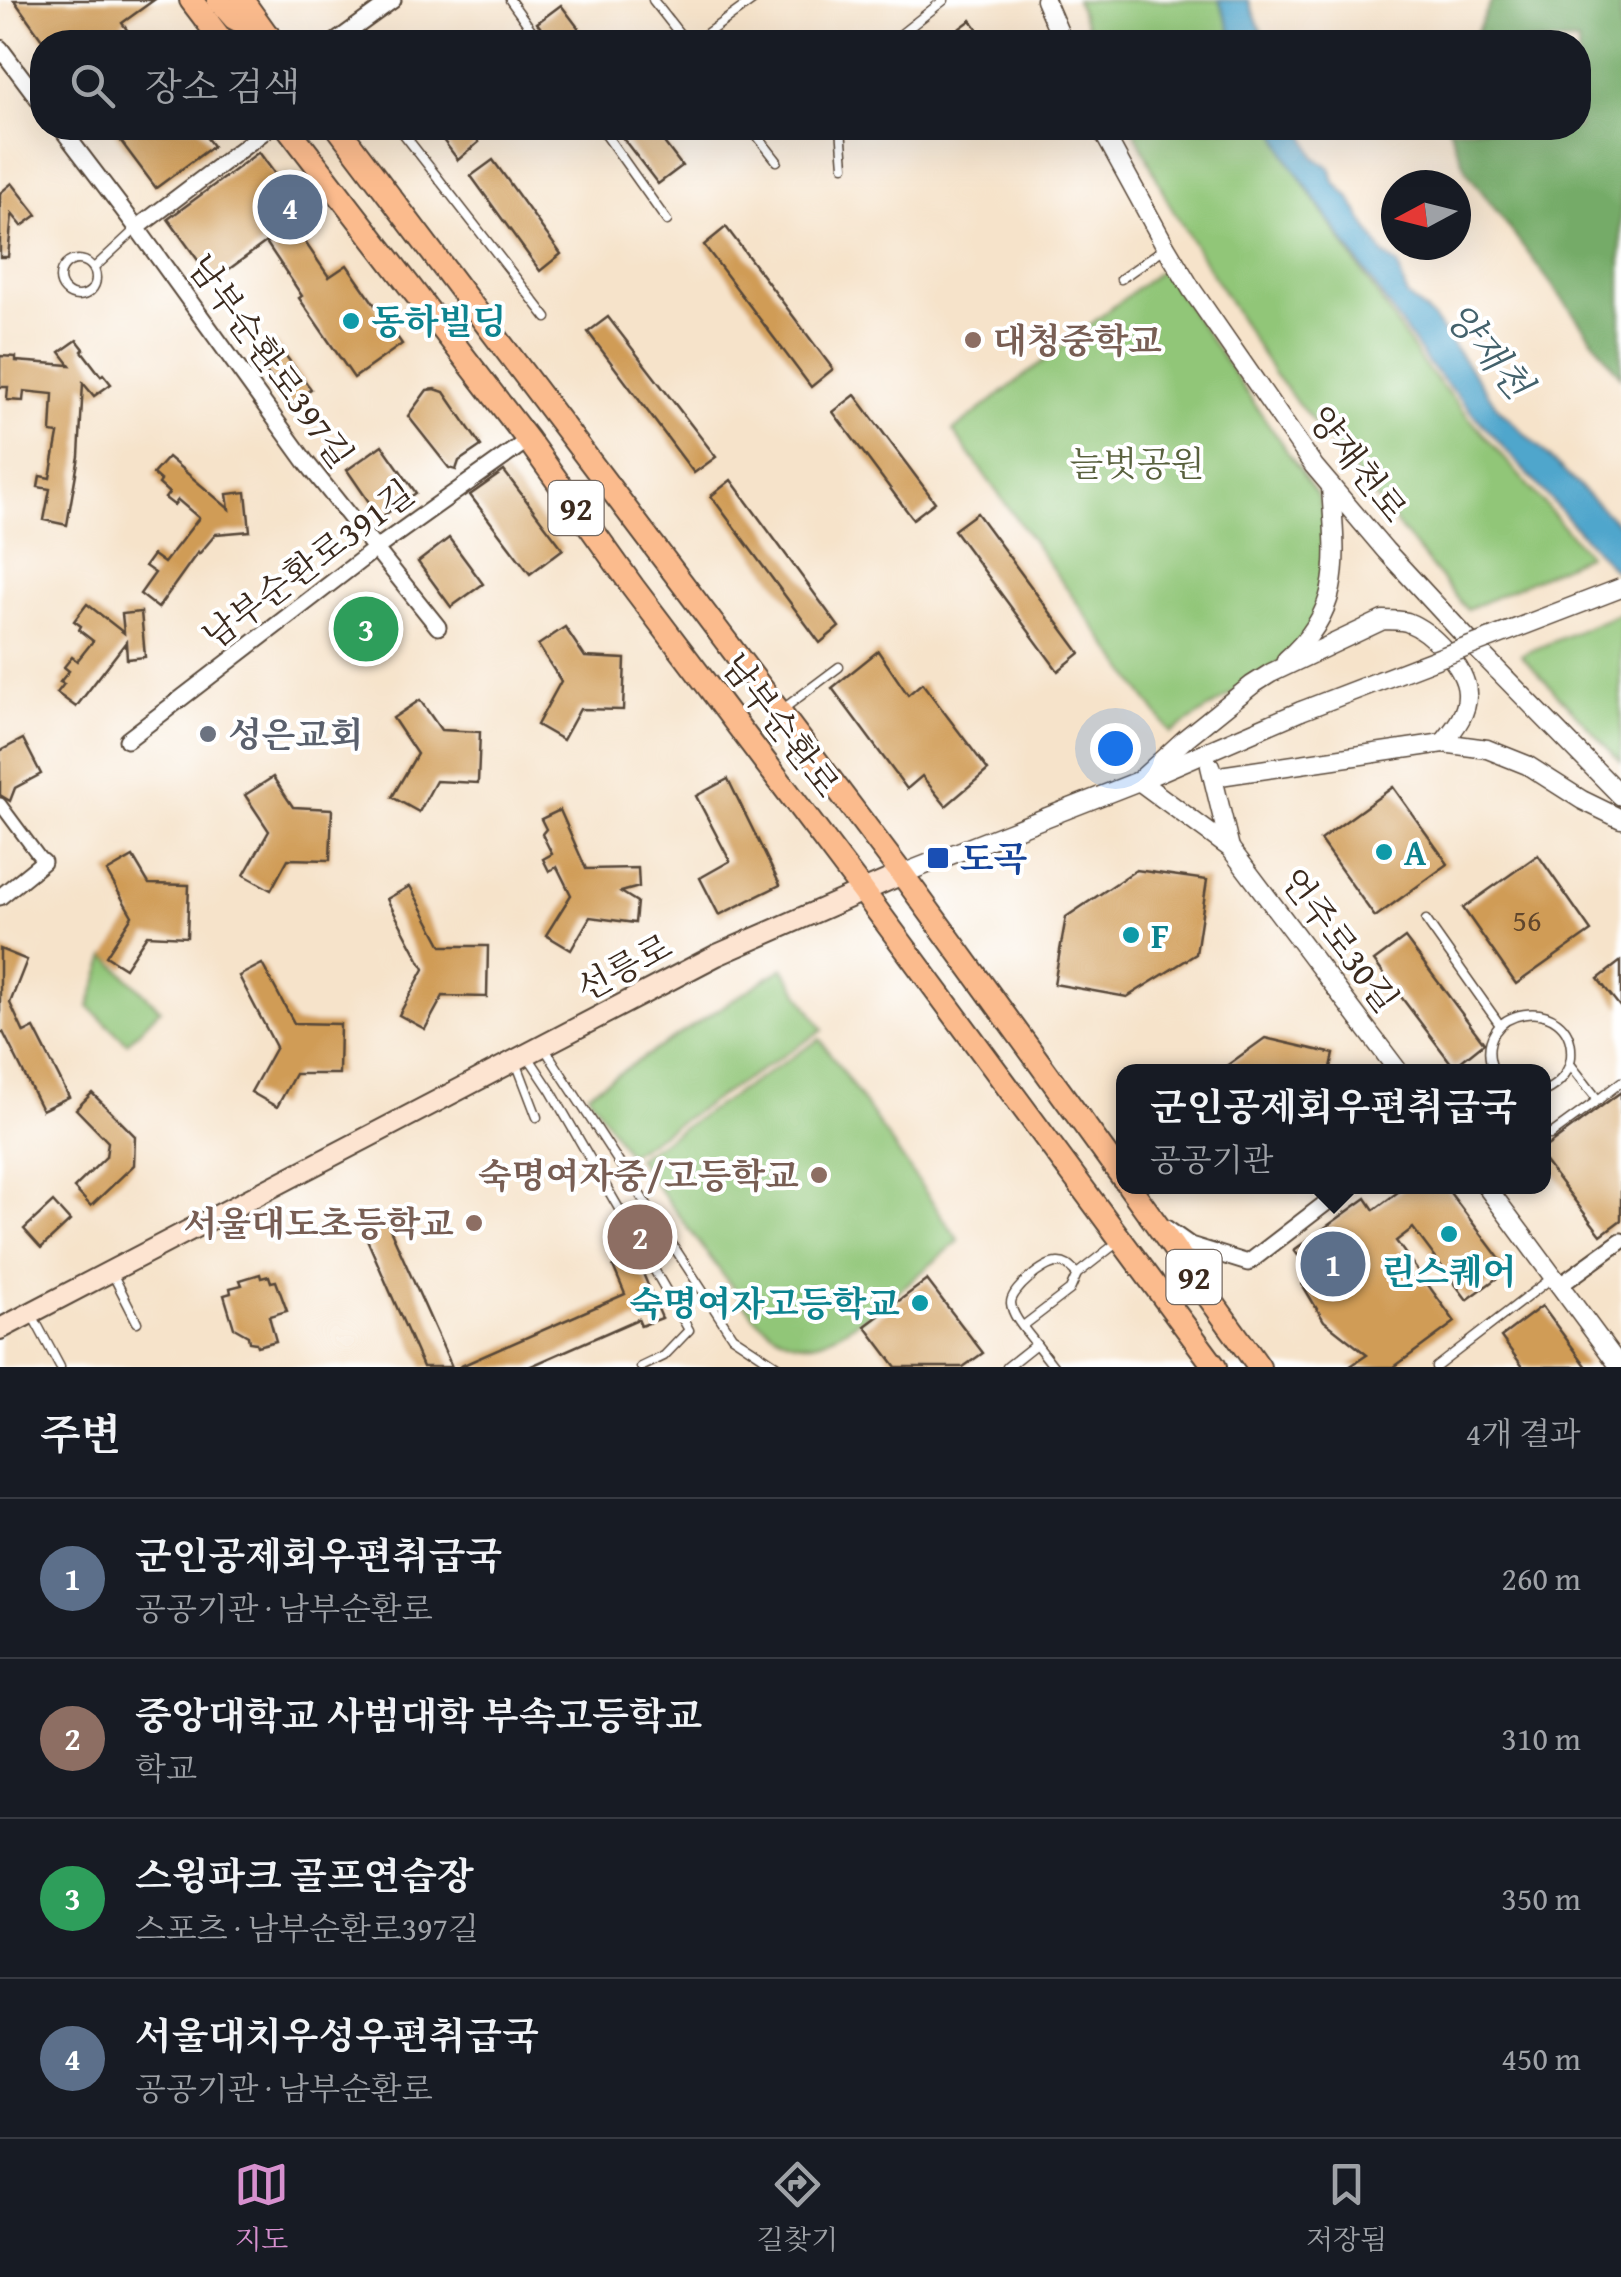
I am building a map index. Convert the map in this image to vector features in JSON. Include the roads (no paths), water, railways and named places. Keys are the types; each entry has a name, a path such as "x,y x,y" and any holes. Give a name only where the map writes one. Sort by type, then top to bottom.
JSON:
{"main road":[{"path":"191,0 215,30"},
{"path":"218,0 234,18 255,30"},
{"path":"242,0 264,30"},
{"name":"남부순환로","path":"297,140 528,440 632,586 1215,1367"},
{"name":"남부순환로","path":"347,140 902,874 1116,1168"},
{"name":"선릉로","path":"0,1329 717,956 902,874"},
{"name":"92","path":"1135,1194 1259,1367"}],"street":[{"path":"352,30 393,0"},
{"path":"1045,0 1058,30"},
{"path":"0,48 30,88"},
{"name":"남부순환로397길","path":"69,140 306,462 438,627"},
{"path":"137,228 253,140"},
{"name":"양재천로","path":"1108,140 1192,290 1314,466 1461,633 1621,796"},
{"name":"남부순환로391길","path":"127,740 374,550 528,440"},
{"path":"1271,673 1310,635 1327,607 1335,578 1331,486"},
{"name":"선릉로","path":"902,874 1139,781 1300,711 1621,588"},
{"path":"1230,848 1139,781 1186,738 1271,673 1383,620 1403,620 1422,629 1462,671 1467,694 1462,719 1443,743"},
{"path":"1213,777 1443,743 1487,749 1526,765 1621,819"},
{"path":"1206,753 1230,848"},
{"path":"0,804 42,862 0,897"},
{"name":"언주로30길","path":"1230,848 1394,1064"},
{"path":"1151,1217 1190,1245 1248,1263 1338,1194"},
{"path":"1492,1194 1620,1367"},
{"path":"1556,1282 1621,1241"}],"lane":[{"path":"510,0 531,30"},
{"path":"653,0 677,30"},
{"path":"712,30 753,0"},
{"path":"906,30 944,0"},
{"path":"408,140 547,318"},
{"path":"609,140 667,221"},
{"path":"760,140 777,162"},
{"path":"842,140 844,166"},
{"path":"94,268 137,228"},
{"path":"1121,280 1166,247"},
{"path":"78,260 94,268 96,286 87,295 74,297 64,290 60,279 67,264 78,260"},
{"path":"780,711 839,667"},
{"path":"1426,920 1500,1024"},
{"path":"1492,1064 1489,1049 1500,1024 1524,1012 1551,1018 1561,1026 1571,1051 1564,1077 1551,1088"},
{"path":"528,1054 537,1117"},
{"path":"528,1054 689,1330 664,1356 640,1367"},
{"path":"528,1054 732,1336 779,1367"},
{"path":"1570,1064 1598,1100"},
{"path":"1551,1134 1621,1082"},
{"path":"1023,1326 1070,1290 1077,1274 1121,1240"},
{"path":"1054,1367 1012,1310 1010,1299 1015,1290 1049,1264 1067,1264 1077,1274"},
{"path":"112,1271 136,1322"},
{"path":"1436,1367 1556,1282"},
{"path":"31,1313 60,1367"},
{"path":"1007,1367 1036,1344"}],"water":[{"path":"1219,0 1248,0 1261,30 1230,30"},
{"path":"1279,140 1307,140 1315,158 1330,167 1334,182 1349,197 1381,250 1381,260 1398,265 1407,296 1433,318 1499,409 1621,527 1621,578 1427,362 1289,161"}],"place":[{"name":"서울대치우성우편취급국","path":"290,207"},
{"name":"동하빌딩","path":"351,321"},
{"name":"대청중학교","path":"973,340"},
{"name":"스윙파크 골프연습장","path":"366,629"},
{"name":"성은교회","path":"208,734"},
{"name":"A","path":"1384,852"},
{"name":"도곡","path":"938,858"},
{"name":"F","path":"1131,935"},
{"name":"숙명여자중/고등학교","path":"819,1175"},
{"name":"서울대도초등학교","path":"474,1223"},
{"name":"린스퀘어","path":"1449,1234"},
{"name":"중앙대학교 사범대학 부속고등학교","path":"640,1237"},
{"name":"군인공제회우편취급국","path":"1333,1264"},
{"name":"숙명여자고등학교","path":"920,1303"}],"water label":[{"name":"양재천","path":"1489,350"}],"park label":[{"name":"늘벗공원","path":"1137,463"}]}
